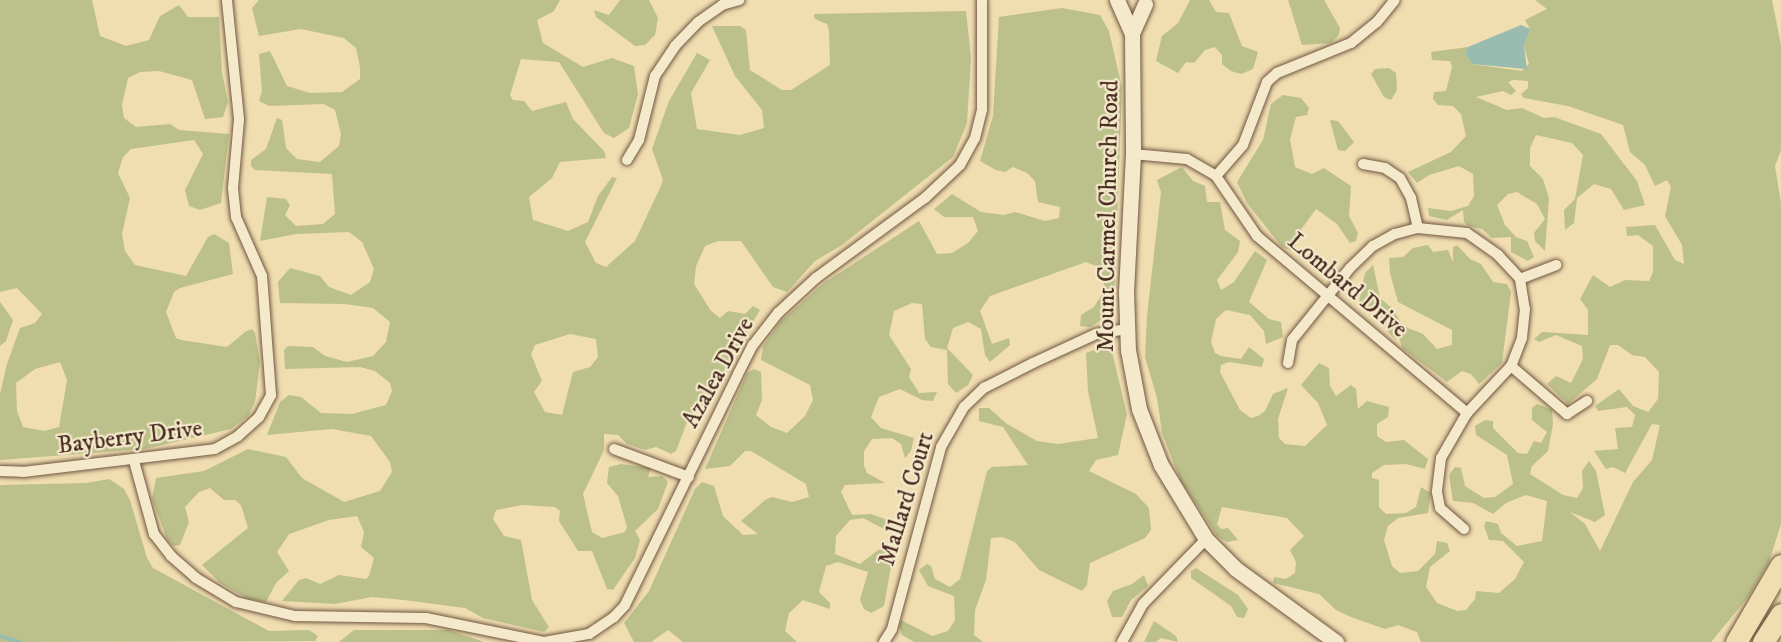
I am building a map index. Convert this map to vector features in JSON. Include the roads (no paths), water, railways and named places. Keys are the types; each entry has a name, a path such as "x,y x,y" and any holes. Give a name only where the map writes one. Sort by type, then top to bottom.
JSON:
{"highway":[{"path":"1736,642 1781,565"},
{"path":"1763,642 1781,614"}],"main road":[{"path":"1118,0 1149,2"},
{"name":"Mount Carmel Church Road","path":"1118,0 1132,33 1133,154 1126,329 1136,393 1150,437 1181,503 1206,540 1236,569 1336,642"},
{"name":"Mount Carmel Church Road","path":"1132,33 1149,2"}],"street":[{"name":"Bayberry Drive","path":"0,471 134,461 215,449 238,436 259,417 271,395 262,276 236,217 233,188 239,119 227,0"},
{"path":"627,160 639,140 655,76 675,46 698,22 723,5 739,0"},
{"name":"Azalea Drive","path":"134,461 154,534 171,556 196,578 236,602 295,616 401,616 447,621 544,642 583,636 614,617 635,588 753,345 778,313 816,278 945,181 969,151 980,124 984,95 982,0"},
{"path":"1133,154 1187,159 1216,176 1243,145 1267,82 1277,73 1351,43 1377,22 1395,0"},
{"path":"1363,164 1385,168 1400,178 1411,198 1418,228"},
{"name":"Lombard Drive","path":"1216,176 1244,222 1327,298 1467,413"},
{"path":"1288,363 1292,340 1372,246 1418,228 1467,233 1498,255 1520,279 1526,309 1522,338 1511,366 1467,413 1441,458 1437,492 1446,517 1464,529"},
{"path":"1520,279 1556,265"},
{"name":"Mallard Court","path":"884,642 892,629 941,447 964,407 984,388 1033,363 1096,334 1126,329"},
{"path":"1511,366 1568,414 1587,401"},
{"path":"614,449 689,477"},
{"path":"1122,642 1143,604 1206,540"}],"water":[{"path":"1521,25 1530,29 1524,46 1527,69 1472,64 1465,54 1468,47"}],"waterway":[{"path":"0,636 20,642"}]}
